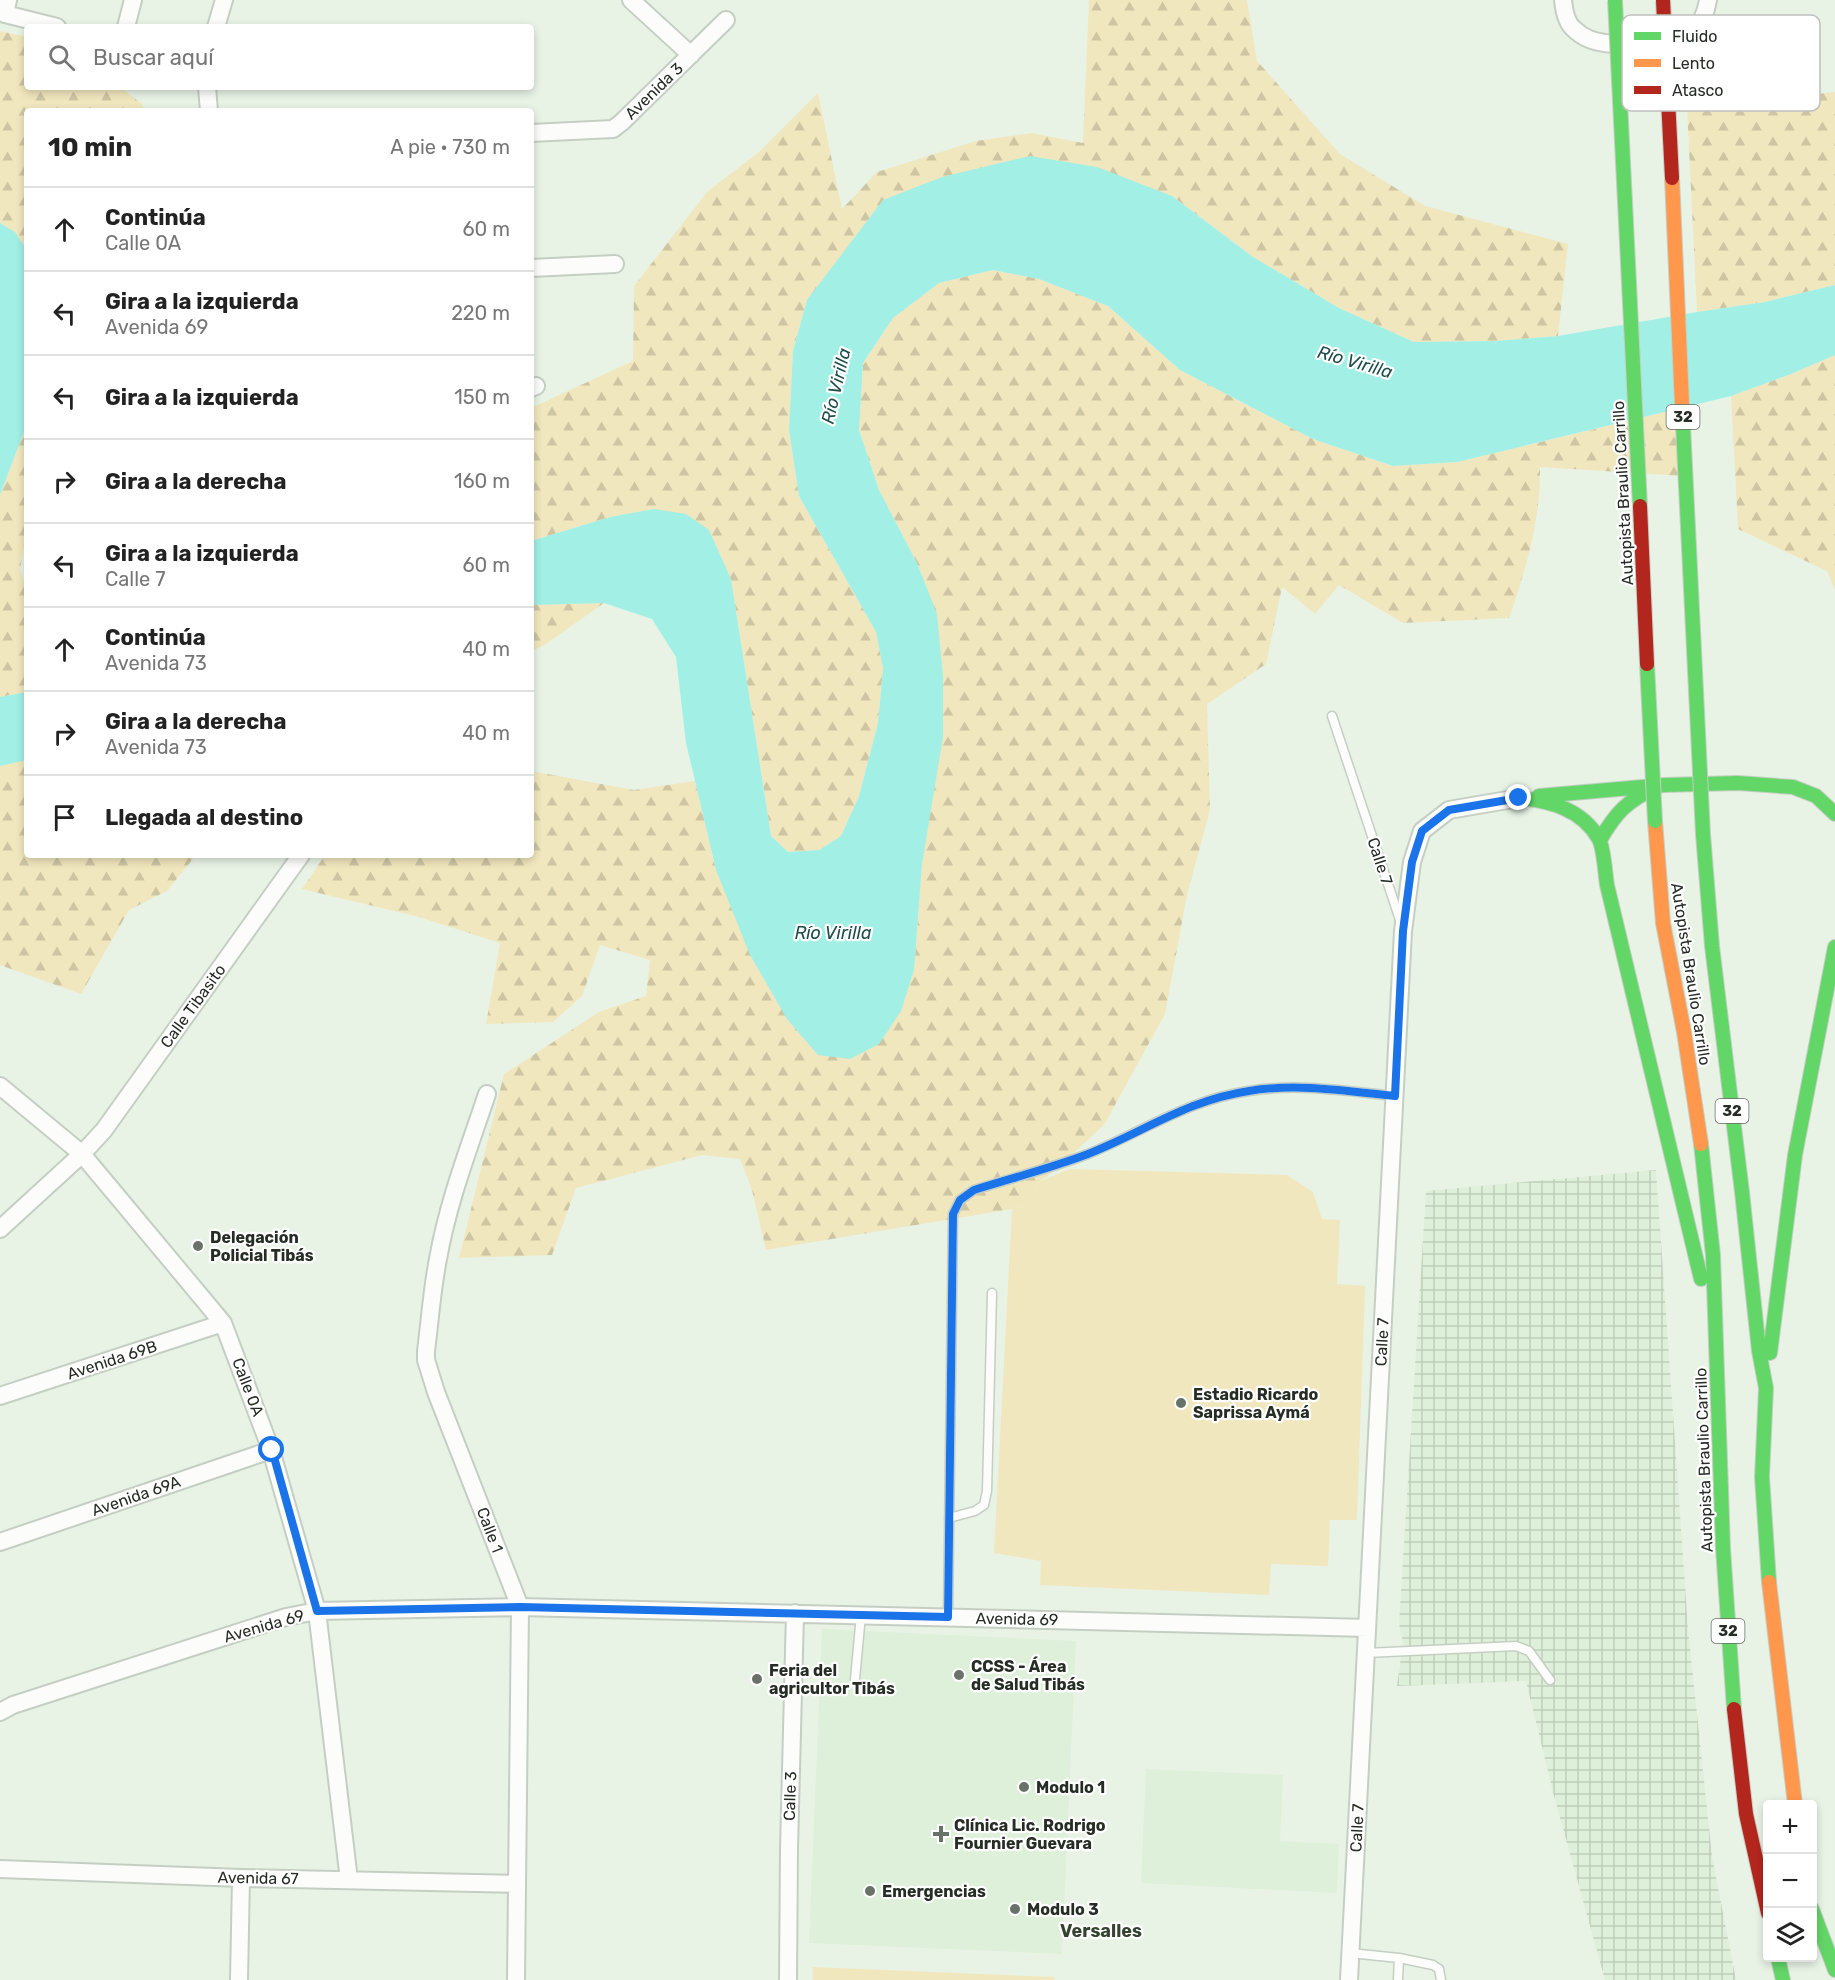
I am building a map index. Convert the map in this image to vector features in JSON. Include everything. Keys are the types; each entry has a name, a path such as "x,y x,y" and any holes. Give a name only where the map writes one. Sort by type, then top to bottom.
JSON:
{"highway":[{"name":"Autopista Braulio Carrillo","path":"1615,0 1655,821 1663,922 1684,1032 1704,1160 1713,1255 1724,1548 1732,1687 1746,1814 1766,1908"},
{"name":"Autopista Braulio Carrillo","path":"1663,0 1664,15"},
{"name":"Autopista Braulio Carrillo","path":"1668,111 1703,834 1712,946 1759,1351 1766,1388 1762,1477 1769,1587 1795,1800"},
{"path":"1519,798 1665,785 1738,783 1792,787 1816,796 1835,814"},
{"path":"1600,840 1615,815 1637,795 1665,785"},
{"path":"1519,798 1543,800 1566,808 1585,822 1600,840 1610,896 1717,1345"},
{"path":"1766,1388 1795,1155 1835,947"},
{"path":"1817,1928 1828,1970"},
{"path":"1817,1934 1828,1970"},
{"path":"1779,1962 1783,1980"}],"street":[{"path":"127,24 133,0"},
{"path":"217,24 224,0"},
{"path":"631,0 690,55"},
{"path":"1563,0 1564,10 1572,28 1591,40 1622,44"},
{"path":"1705,15 1708,0"},
{"path":"4,9 48,24"},
{"name":"Avenida 3","path":"534,133 613,129 726,20"},
{"path":"207,90 209,108"},
{"path":"534,268 615,264"},
{"path":"1403,931 1412,862 1422,831 1449,810 1519,798"},
{"name":"Calle Tibasito","path":"0,1229 105,1130 299,858"},
{"name":"Calle 7","path":"1349,1980 1403,931"},
{"name":"Calle 0A","path":"0,1086 82,1154 223,1323 272,1450 317,1611 349,1880"},
{"name":"Calle 1","path":"487,1094 440,1249 426,1360 436,1392 520,1607 516,1980"},
{"name":"Avenida 69B","path":"0,1396 223,1323"},
{"name":"Avenida 69A","path":"0,1542 272,1450"},
{"name":"Avenida 69","path":"0,1712 14,1705 275,1620 317,1611 520,1607 1367,1628"},
{"name":"Calle 3","path":"788,1980 795,1613"},
{"name":"Avenida 67","path":"0,1869 242,1878 516,1884"},
{"path":"239,1980 242,1878"}],"lane":[{"name":"Calle 7","path":"1332,716 1403,931"},
{"path":"948,1617 952,1223 953,1214 960,1200 974,1190 1086,1155 1171,1114 1224,1095 1250,1090 1299,1087 1395,1096"},
{"path":"949,1518 975,1512 984,1504 987,1491 992,1293"},
{"path":"855,1679 861,1615"},
{"path":"1366,1653 1516,1647 1529,1651 1550,1680"},
{"path":"1350,1953 1399,1958 1433,1965 1439,1969 1441,1980"},
{"path":"1398,1980 1399,1958"}],"shaded area":[{"path":"1656,1170 1688,1629 1712,1856 1736,1980 1605,1980 1554,1796 1526,1681 1397,1686 1403,1642 1399,1624 1426,1191"},
{"name":"Clínica Lic. Rodrigo Fournier Guevara","path":"822,1629 1076,1641 1062,1954 809,1943"},
{"path":"1146,1769 1283,1775 1280,1841 1339,1844 1337,1893 1141,1883"}],"green space":[{"path":"1089,0 1247,0 1257,61 1340,154 1425,206 1568,244 1558,336 1496,341 1414,342 1339,308 1253,257 1172,196 807,300 793,351 789,430 799,496 876,632 883,668 878,723 859,796 841,836 819,850 788,852 771,836 731,579 654,509 610,517 534,540 534,407 633,361 634,286 707,192 760,151 818,93 842,209 877,172 976,141 1032,133 1083,143"},
{"path":"0,31 24,36 24,90 124,90 142,104 143,108 24,108 24,246 15,232 0,223"},
{"path":"1835,92 1835,285 1765,302 1697,312 1687,111 1820,111 1820,94"},
{"path":"993,270 1039,279 1108,306 1180,370 1313,439 1393,466 1457,462 1682,408 1684,476 1540,467 1535,525 1509,618 1403,623 1339,585 1315,614 1282,587 1266,664 1207,704 1210,810 1187,895 1165,1014 1104,1125 1039,1182 1028,1204 1012,1209 766,1250 752,1190 740,1159 702,1155 576,1188 552,1255 459,1258 504,1074 599,1012 646,996 650,960 600,945 582,996 553,1022 486,1024 500,943 419,917 302,889 323,858 534,858 534,772 634,790 695,781 716,870 914,970 922,864 943,676 917,563 879,490 859,430 863,363 893,318 939,283"},
{"path":"1835,355 1835,590 1827,571 1738,529 1731,396"},
{"path":"24,432 24,545 20,570 24,581 24,693 0,697 0,495"},
{"path":"604,603 543,646 534,650 534,605"},
{"path":"24,761 24,858 194,858 167,891 129,910 81,994 0,965 0,766"},
{"name":"Estadio Ricardo Saprissa Aymá","path":"1069,1169 1287,1175 1313,1192 1322,1219 1340,1220 1337,1284 1365,1286 1357,1520 1330,1520 1328,1566 1271,1564 1269,1595 1040,1585 1041,1561 994,1553 1012,1209 1028,1204 1039,1182"},
{"path":"813,1967 1055,1977 1054,1980 813,1980"}],"water":[{"name":"Río Virilla","path":"1030,156 1097,167 1172,196 1253,257 1339,308 1414,342 1496,341 1558,336 1765,302 1835,285 1835,355 1731,396 1457,462 1393,466 1313,439 1180,370 1108,306 1039,279 993,270 939,283 893,318 863,363 859,430 879,490 917,563 937,614 943,676 943,737 922,864 914,970 901,1011 879,1044 850,1059 818,1055 787,1019 750,955 716,870 686,743 676,657 652,619 604,603 534,605 534,540 610,517 654,509 686,514 709,530 731,579 771,836 788,852 819,850 841,836 859,796 878,723 883,668 876,632 799,496 789,430 793,351 807,300 883,200 942,177"},
{"path":"0,223 15,232 24,246 24,432 0,495"},
{"path":"24,693 24,761 0,766 0,697"}],"traffic: fast":[{"path":"1615,0 1640,506"},
{"path":"1682,405 1703,834"},
{"path":"1647,664 1655,821"},
{"path":"1539,796 1665,785 1738,783 1793,787 1816,796 1835,814"},
{"path":"1600,840 1611,823 1629,803 1656,788"},
{"path":"1519,798 1542,801 1564,808 1584,820 1601,843 1607,885 1701,1279"},
{"path":"1703,834 1712,946 1759,1351 1766,1388 1762,1477 1769,1582"},
{"path":"1770,1353 1795,1155 1835,947"},
{"path":"1701,1144 1713,1255 1723,1548 1734,1709"},
{"path":"1817,1922 1835,1970"},
{"path":"1779,1962 1783,1980"}],"traffic: slow":[{"path":"1672,178 1682,405"},
{"path":"1655,821 1663,923 1684,1032 1701,1144"},
{"path":"1769,1582 1795,1800"}],"traffic: jam":[{"path":"1663,0 1664,15"},
{"path":"1669,111 1672,178"},
{"path":"1640,506 1647,664"},
{"path":"1734,1709 1746,1814 1767,1908"}],"place":[{"name":"Delegación Policial Tibás","path":"198,1246"},
{"name":"Estadio Ricardo Saprissa Aymá","path":"1181,1403"},
{"name":"CCSS - Área de Salud Tibás","path":"959,1675"},
{"name":"Feria del agricultor Tibás","path":"757,1679"},
{"name":"Modulo 1","path":"1024,1787"},
{"name":"Clínica Lic. Rodrigo Fournier Guevara","path":"941,1834"},
{"name":"Emergencias","path":"870,1891"},
{"name":"Modulo 3","path":"1015,1909"}],"district":[{"name":"Versalles","path":"1101,1931"}],"route":[{"path":"272,1450 317,1611 520,1607 948,1617 953,1214 960,1200 974,1190 1086,1155 1171,1114 1224,1095 1250,1090 1299,1087 1395,1096 1403,931 1412,862 1422,831 1449,810 1519,798"}]}
